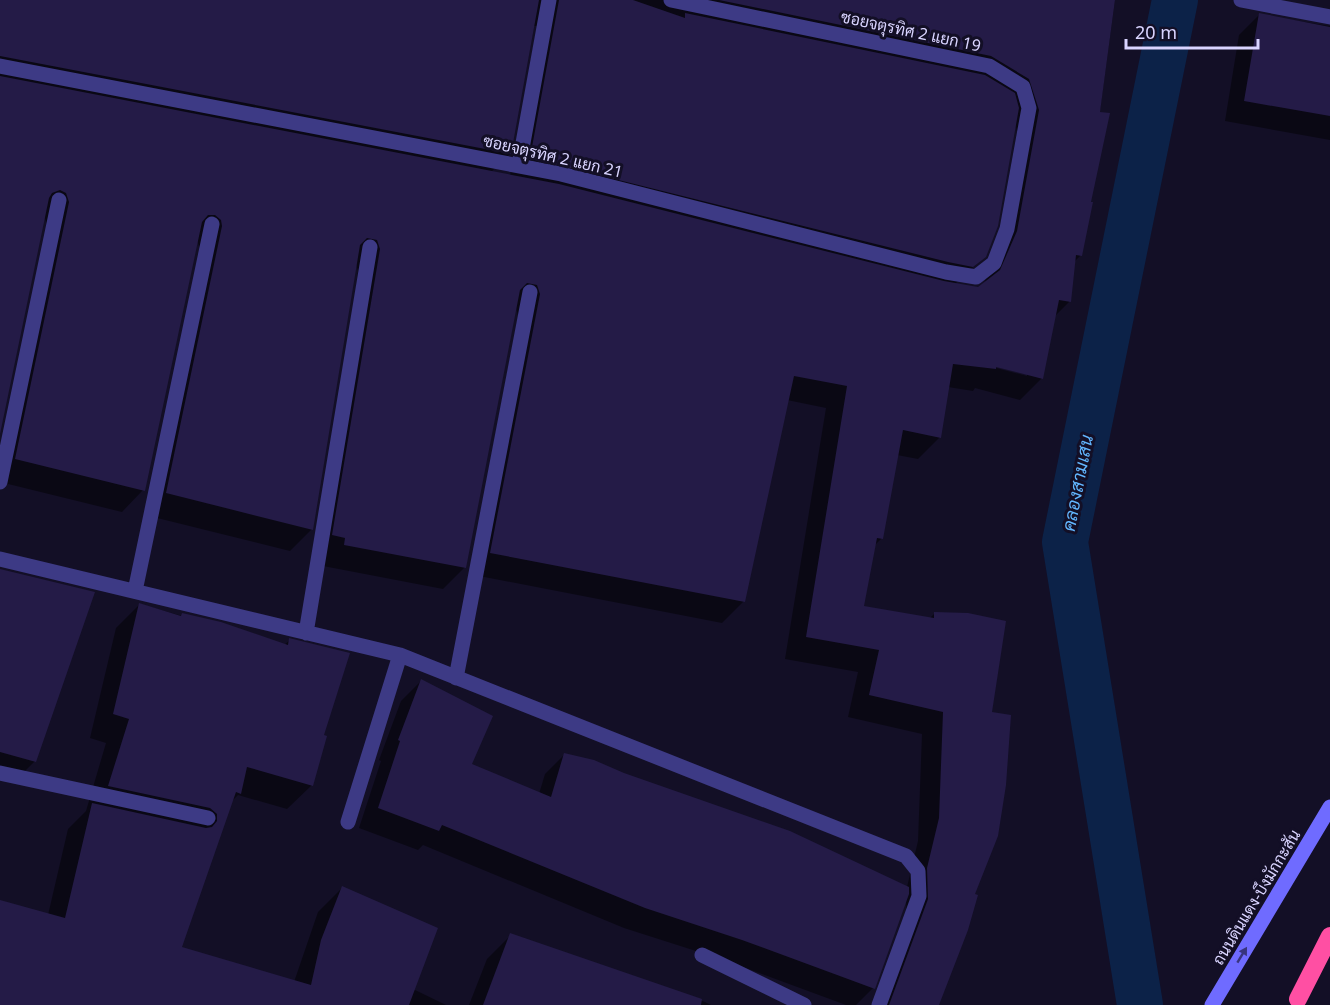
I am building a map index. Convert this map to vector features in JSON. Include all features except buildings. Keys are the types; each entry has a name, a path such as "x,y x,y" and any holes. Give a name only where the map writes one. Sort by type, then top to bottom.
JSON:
{"highway":[{"path":"1296,1002 1330,936"},
{"path":"1296,1002 1330,947"}],"street":[{"path":"519,165 549,0"},
{"name":"ซอยจตุรทิศ 2 แยก 19","path":"671,0 989,66 1023,87 1029,108 1018,168"},
{"path":"1241,0 1330,17"},
{"name":"ซอยจตุรทิศ 2 แยก 21","path":"0,66 519,165 946,272 976,277 994,263 1007,229 1018,168"},
{"path":"0,482 59,200"},
{"path":"135,591 212,224"},
{"path":"306,633 370,247"},
{"path":"456,678 530,292"},
{"path":"0,559 400,655 906,856 918,871 919,896 879,1005"},
{"path":"348,822 400,655"},
{"path":"0,773 208,818"},
{"name":"ถนนดินแดง-บึงมักกะสัน","path":"1212,1005 1330,807"},
{"path":"702,955 804,1005"}],"waterway":[{"name":"คลองสามเสน","path":"1140,1005 1065,542 1175,0"}]}
